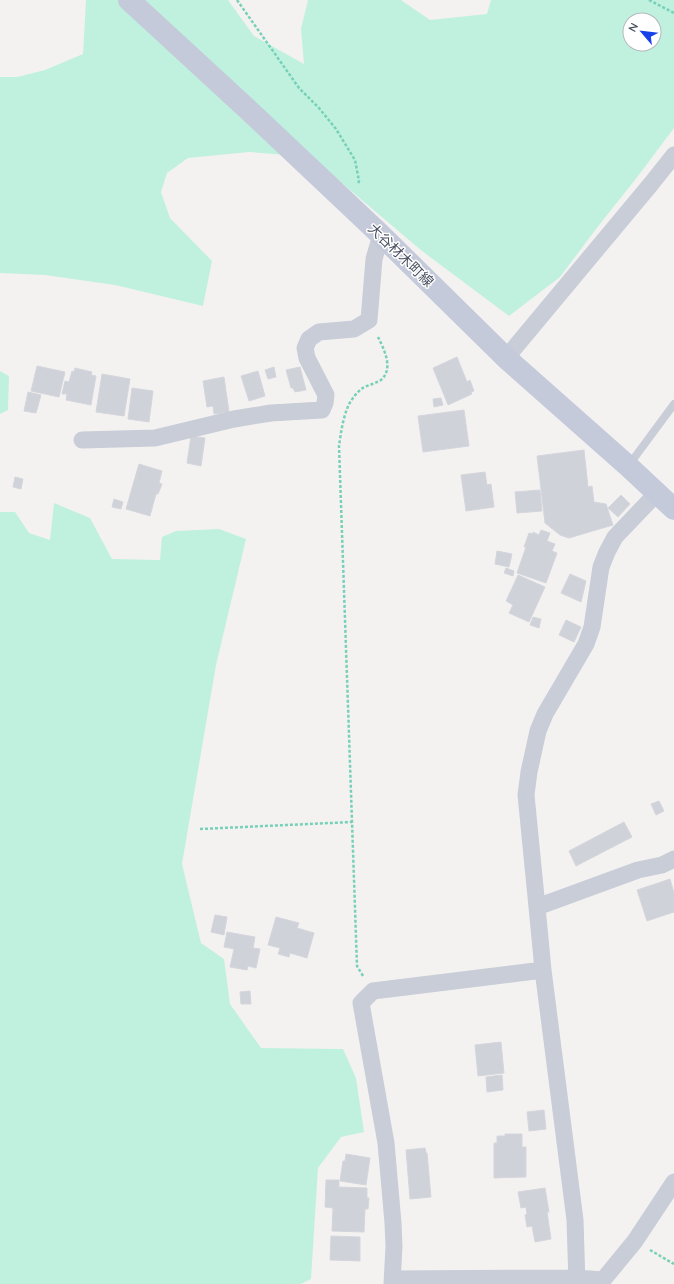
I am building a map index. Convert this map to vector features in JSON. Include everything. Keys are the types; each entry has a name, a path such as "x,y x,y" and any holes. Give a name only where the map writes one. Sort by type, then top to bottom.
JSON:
{"main road":[{"name":"大谷材木町線","path":"129,0 381,235 506,358 628,466 674,509"}],"street":[{"path":"506,358 674,155"},
{"path":"82,440 155,438 234,419 272,413 322,410 326,396 306,358 306,348 309,339 319,332 354,329 369,320 374,259 381,235"},
{"path":"576,1281 575,1220 543,970 526,795 529,772 538,731 545,714 586,644 592,627 601,567 607,552 615,537 657,493"},
{"path":"537,907 638,870 662,865 674,859"},
{"path":"543,970 373,991 361,1003 386,1143 393,1223 392,1282 603,1280 635,1242 674,1182"}],"lane":[{"path":"628,466 674,404"}],"path":[{"path":"237,0 299,88 319,108 336,129 354,160 359,181 352,208"},
{"path":"649,0 674,13"},
{"path":"369,320 386,358 388,370 380,380 362,389 351,400 341,427 340,446 356,966 373,991"},
{"path":"200,829 352,822"},
{"path":"635,1242 674,1264"}],"green space":[{"path":"86,0 228,0 254,36 304,64 301,29 308,0 401,0 430,20 487,14 491,0 674,0 674,128 560,277 509,316 422,251 311,157 249,152 188,158 167,173 161,192 170,218 212,261 203,306 115,285 45,275 0,273 0,77 17,77 45,70 83,54"},
{"path":"0,371 9,376 8,410 0,414"},
{"path":"54,503 90,518 112,559 160,560 162,537 176,531 219,529 246,539 216,665 182,864 201,943 224,959 230,1004 261,1048 343,1049 356,1078 364,1132 341,1137 318,1168 311,1279 301,1284 0,1284 0,512 15,512 29,533 50,540"}],"building":[{"path":"457,357 467,382 470,380 474,391 471,392 472,394 448,405 433,368"},
{"path":"37,366 65,372 59,397 31,391"},
{"path":"274,367 276,377 268,379 265,370"},
{"path":"300,367 306,390 295,392 293,388 291,388 286,370"},
{"path":"75,368 92,372 91,375 96,376 91,405 66,400 67,394 62,394 65,381 69,382 72,371 74,372"},
{"path":"258,371 265,396 249,401 241,376"},
{"path":"102,374 130,379 124,416 96,412"},
{"path":"224,377 229,412 214,414 213,406 207,407 203,381"},
{"path":"132,388 153,391 149,422 128,419"},
{"path":"28,392 41,395 36,413 24,411"},
{"path":"441,398 443,405 434,407 433,399"},
{"path":"464,410 469,446 423,452 418,416"},
{"path":"191,436 205,438 201,466 187,463"},
{"path":"584,450 588,487 592,486 594,502 606,504 613,525 569,538 560,535 545,523 537,456"},
{"path":"139,464 162,471 159,483 162,484 158,494 156,494 150,516 126,509"},
{"path":"485,472 487,485 491,484 494,507 466,511 461,475"},
{"path":"15,477 23,479 21,489 13,487"},
{"path":"540,490 542,511 517,513 515,492"},
{"path":"621,495 630,504 618,517 608,508"},
{"path":"114,499 123,502 121,509 112,507"},
{"path":"541,530 550,533 547,541 555,544 552,551 557,553 546,583 517,573 529,533 533,534 533,532 539,535"},
{"path":"497,551 512,554 509,567 495,564"},
{"path":"506,568 514,571 513,576 504,573"},
{"path":"570,574 586,581 581,602 561,593"},
{"path":"518,575 545,587 529,622 509,613 513,605 506,601"},
{"path":"533,617 541,619 539,628 530,625"},
{"path":"566,620 581,627 574,642 559,635"},
{"path":"659,801 664,811 656,815 651,804"},
{"path":"624,822 632,837 576,866 569,851"},
{"path":"670,879 674,893 674,912 647,921 637,890"},
{"path":"215,915 227,917 224,935 211,932"},
{"path":"276,917 299,923 297,928 314,933 307,958 290,953 289,957 278,954 280,948 268,945"},
{"path":"227,932 255,937 253,948 260,949 256,968 248,966 247,970 230,967 234,949 224,947"},
{"path":"250,991 251,1004 241,1004 240,992"},
{"path":"501,1042 504,1073 478,1076 475,1045"},
{"path":"502,1075 503,1090 487,1092 486,1077"},
{"path":"544,1110 546,1129 529,1131 527,1112"},
{"path":"505,1134 522,1134 522,1147 526,1147 526,1177 494,1178 494,1143 497,1143 497,1136 505,1136"},
{"path":"425,1148 427,1153 431,1197 410,1199 406,1150"},
{"path":"346,1154 370,1158 366,1185 340,1181 343,1161 345,1161"},
{"path":"326,1180 339,1180 339,1187 367,1188 367,1198 369,1198 368,1209 365,1209 364,1232 332,1231 333,1208 325,1207"},
{"path":"545,1188 551,1239 535,1242 532,1226 527,1227 525,1215 527,1214 526,1207 521,1208 518,1192"},
{"path":"331,1236 360,1237 360,1261 330,1260"}]}
